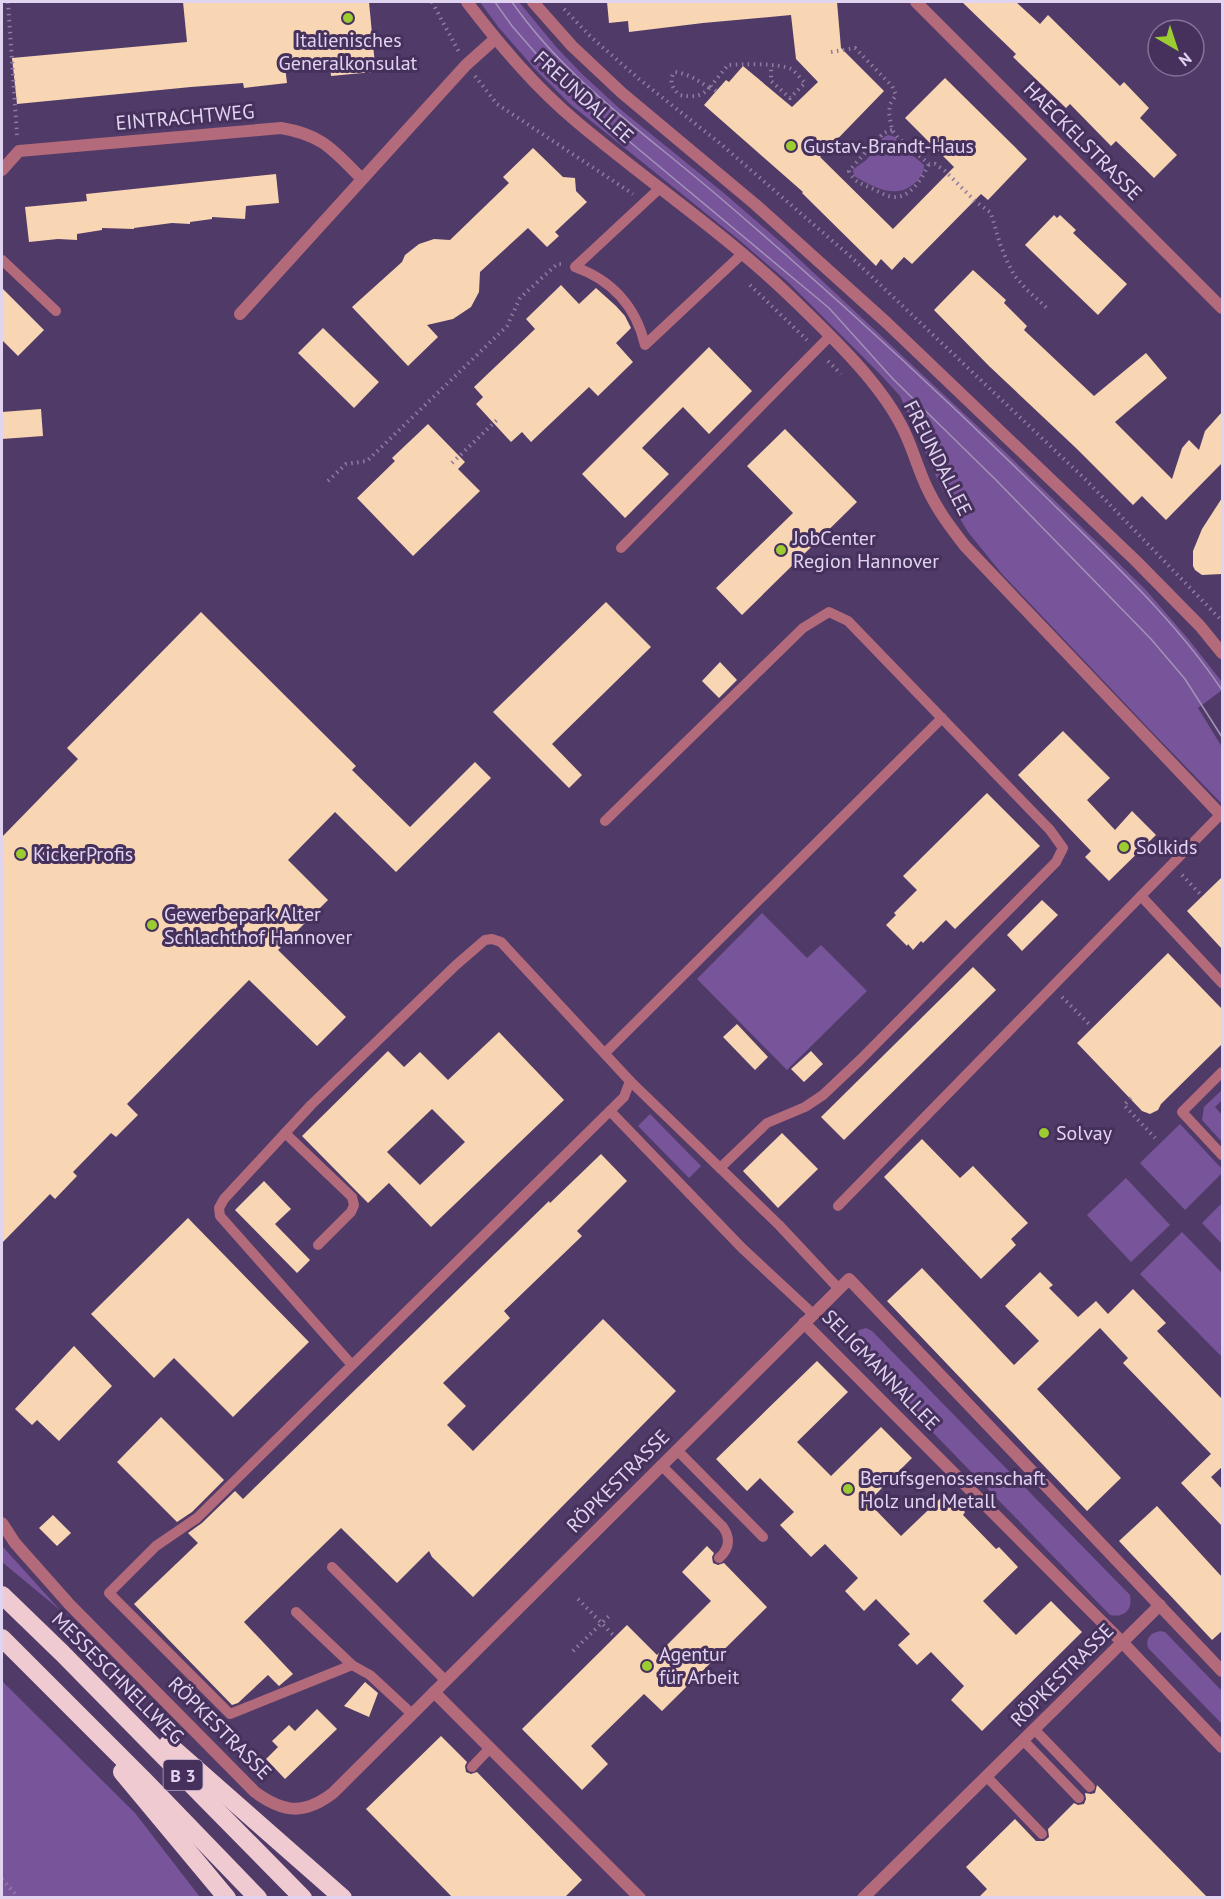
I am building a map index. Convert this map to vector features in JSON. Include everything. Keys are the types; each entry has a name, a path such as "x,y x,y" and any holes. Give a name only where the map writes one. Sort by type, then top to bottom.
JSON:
{"highway":[{"name":"MESSESCHNELLWEG","path":"2,1594 303,1898"},
{"name":"B 3","path":"2,1638 258,1898"},
{"path":"62,1653 343,1898"},
{"path":"37,1672 227,1898"}],"street":[{"name":"FREUNDALLEE","path":"467,2 495,39 537,86 576,122 742,254 830,336 883,395 901,424 927,489 942,517 965,546 1222,815"},
{"name":"FREUNDALLEE","path":"534,2 572,45 622,93 756,205 887,323 1144,569 1200,626 1222,653"},
{"name":"HAECKELSTRASSE","path":"916,2 1222,308"},
{"path":"240,314 466,64 495,39"},
{"name":"EINTRACHTWEG","path":"19,151 281,128 302,131 317,138 362,179"},
{"path":"2,170 19,151"},
{"name":"SELIGMANNALLEE","path":"1222,1671 849,1280 808,1318 1222,1747"},
{"name":"RÖPKESTRASSE","path":"2,1523 15,1543 70,1605 255,1792 286,1809 312,1806 333,1793 808,1318"},
{"name":"RÖPKESTRASSE","path":"863,1898 907,1852 987,1777 1160,1605"},
{"path":"434,1692 640,1898"}],"lane":[{"path":"660,188 575,267 596,276 622,297 636,318 645,345 742,254"},
{"path":"2,260 56,311"},
{"path":"621,548 830,336"},
{"path":"605,821 803,628 829,612 848,621 1050,830 1063,848 1056,862 824,1095 805,1107 767,1122 720,1168"},
{"path":"604,1053 942,718"},
{"path":"838,1206 1222,815"},
{"path":"1141,896 1222,983"},
{"path":"352,1365 220,1216 219,1208 224,1199 311,1105 456,965 485,940 492,939 501,942 630,1081 778,1224 839,1289"},
{"path":"1222,1072 1182,1112 1222,1155"},
{"path":"352,1665 231,1714 109,1593 156,1546 197,1518 624,1097 630,1081"},
{"path":"609,1112 808,1318"},
{"path":"285,1133 352,1197 354,1205 351,1212 318,1245"},
{"path":"677,1450 763,1537"},
{"path":"661,1465 723,1527 727,1534 728,1546 719,1558"},
{"path":"332,1567 446,1681"},
{"path":"296,1612 352,1665 370,1675 412,1714"},
{"path":"1034,1729 1090,1787"},
{"path":"1023,1740 1079,1798"},
{"path":"472,1767 490,1748"},
{"path":"987,1777 1042,1834"}],"path":[{"path":"8,2 19,151"},
{"path":"432,2 466,64 497,104 645,202"},
{"path":"831,52 855,48 895,91 896,95 889,109 892,130 906,146 929,164 940,166 975,201 991,213 1000,244 1014,274 1026,289 1049,310"},
{"path":"716,91 710,87 677,71 674,72 670,81 679,95 698,97 710,87 728,65 749,63 771,66 791,69 805,83 790,98 771,81 771,66"},
{"path":"870,76 876,70"},
{"path":"892,130 878,138 851,166 849,171 851,177 858,183 887,196 896,197 914,188 929,164"},
{"path":"328,481 346,464 367,461 507,326 520,297 557,264 575,267"},
{"path":"730,265 842,375"},
{"path":"452,463 499,418"},
{"path":"1172,864 1202,896"},
{"path":"1053,987 1091,1026"},
{"path":"1131,1098 1124,1105 1155,1138"},
{"path":"578,1599 615,1637"},
{"path":"573,1651 610,1615"},
{"path":"2,1879 19,1898"}],"shaded area":[{"path":"480,2 519,2 582,74 620,109 784,245 1005,452 1145,589 1222,682 1222,690 1198,708 1222,747 1222,804 1002,574 968,532 941,487 900,396 879,373 788,282 570,104 534,68"},
{"path":"888,135 895,137 904,149 924,165 918,180 901,191 877,188 854,176 853,170 867,159 879,142"},
{"path":"762,913 807,958 821,945 867,991 787,1070 697,979"},
{"path":"1222,1090 1222,1100 1215,1107 1222,1115 1222,1142 1202,1120 1204,1107"},
{"path":"650,1114 701,1166 689,1178 638,1126"},
{"path":"1180,1124 1222,1169 1222,1173 1185,1210 1140,1163"},
{"path":"1126,1178 1170,1225 1131,1262 1087,1215"},
{"path":"1222,1203 1222,1244 1202,1223"},
{"path":"1182,1232 1222,1273 1222,1357 1140,1274"},
{"path":"866,1328 872,1331 1130,1595 1130,1605 1126,1612 1115,1616 1110,1615 853,1350 850,1339 858,1331"},
{"path":"2,1546 60,1610 2,1562"},
{"path":"1160,1631 1165,1632 1222,1691 1222,1724 1148,1648 1147,1641 1150,1636"},
{"path":"2,1681 135,1813 200,1897 2,1897"}],"building":[{"path":"183,2 369,2 375,65 372,65 373,72 331,76 330,63 285,67 287,83 244,88 243,83 191,87 17,104 12,58 187,42"},
{"path":"607,2 837,2 841,48 884,91 820,157 893,229 954,167 905,118 945,78 1027,159 988,200 981,194 912,264 904,257 892,270 881,259 876,266 803,192 704,105 726,80 729,82 743,66 792,107 818,82 796,59 791,15 629,32 628,21 609,23"},
{"path":"962,2 1016,2 1040,24 1048,15 1120,86 1124,82 1149,108 1140,118 1177,155 1154,178 1116,141 1111,146 1070,104 1066,108 1013,57 1016,54"},
{"path":"533,148 563,177 575,178 576,191 587,202 555,232 559,236 547,247 528,228 480,272 479,292 471,307 453,319 427,325 438,337 408,366 352,307 419,244 434,239 450,240 509,183 503,177"},
{"path":"276,174 279,203 246,206 245,219 212,217 212,219 190,222 190,224 172,223 134,229 102,228 102,230 77,234 77,240 29,242 25,207 87,201 86,194"},
{"path":"1054,215 1057,218 1060,215 1076,230 1073,233 1127,284 1098,315 1025,245"},
{"path":"973,270 1006,300 1004,303 1027,326 1024,330 1094,396 1146,353 1167,378 1115,422 1172,479 1182,448 1189,440 1199,450 1205,431 1222,412 1222,463 1166,520 1142,496 1133,505 934,310"},
{"path":"561,285 579,304 596,288 616,306 625,316 631,328 616,343 633,362 598,396 589,387 531,442 522,432 511,442 476,404 483,397 474,387 535,329 526,319"},
{"path":"2,288 44,330 18,356 2,340"},
{"path":"323,328 379,382 354,408 298,353"},
{"path":"709,347 752,391 709,434 683,407 642,448 669,474 625,518 582,474"},
{"path":"41,409 43,436 2,439 2,412"},
{"path":"428,424 465,462 458,469 480,491 413,556 357,498 395,461 392,458"},
{"name":"JobCenter Region Hannover","path":"785,429 857,502 742,615 716,588 793,513 747,466"},
{"path":"1222,498 1222,574 1202,575 1193,566 1193,551 1202,529"},
{"path":"606,602 651,647 552,744 582,775 569,788 493,712"},
{"name":"Gewerbepark Alter Schlachthof Hannover","path":"201,612 356,766 352,770 410,827 475,762 491,778 396,872 335,812 288,860 328,900 278,950 346,1017 317,1046 249,980 127,1104 138,1115 116,1137 111,1133 73,1172 77,1176 55,1199 50,1194 2,1243 2,837 78,759 67,748"},
{"path":"720,662 737,680 719,698 702,681"},
{"path":"1063,731 1110,778 1087,800 1115,830 1132,811 1156,835 1109,881 1085,857 1091,851 1018,775"},
{"path":"987,793 1040,846 955,929 946,920 913,950 886,925 896,915 894,913 917,890 903,876"},
{"path":"1222,877 1222,949 1187,911"},
{"path":"1042,900 1058,915 1022,951 1007,935"},
{"path":"1168,953 1222,1009 1222,1044 1161,1104 1158,1110 1150,1114 1142,1111 1077,1043"},
{"path":"973,967 996,990 844,1140 821,1117"},
{"path":"737,1024 768,1057 755,1070 723,1037"},
{"path":"499,1032 564,1100 431,1227 389,1183 368,1203 302,1136 388,1051 404,1067 420,1052 448,1080","holes":["432,1109 465,1142 420,1185 387,1152"]},
{"path":"811,1051 823,1064 804,1082 791,1069"},
{"path":"782,1133 818,1169 778,1208 743,1171"},
{"path":"922,1139 960,1178 973,1166 1028,1223 1011,1239 1016,1245 981,1279 884,1177"},
{"path":"601,1154 627,1181 577,1231 582,1236 504,1311 510,1318 443,1383 466,1406 447,1425 473,1451 603,1319 676,1391 473,1597 432,1557 429,1551 397,1583 341,1528 244,1622 293,1674 279,1686 268,1675 238,1703 232,1705 134,1604 198,1543 188,1533 202,1523 235,1491 243,1499 549,1201 550,1203"},
{"path":"264,1181 291,1209 275,1224 310,1260 297,1273 235,1210"},
{"path":"188,1218 309,1342 233,1417 174,1358 154,1378 91,1314"},
{"path":"922,1268 1014,1365 1039,1341 1005,1306 1040,1272 1053,1285 1049,1288 1078,1317 1096,1301 1108,1314 1133,1289 1166,1323 1157,1331 1222,1399 1222,1467 1211,1477 1222,1489 1222,1526 1181,1483 1211,1454 1123,1363 1128,1358 1100,1328 1037,1389 1121,1478 1087,1511 887,1301"},
{"path":"74,1346 112,1386 59,1441 37,1420 32,1425 15,1409"},
{"path":"817,1361 848,1392 797,1442 831,1476 881,1427 912,1458 868,1502 901,1536 946,1493 965,1512 963,1515 996,1549 999,1547 1018,1567 983,1601 1016,1635 1051,1601 1082,1632 982,1731 951,1700 964,1686 931,1652 917,1665 898,1645 910,1634 876,1599 864,1611 845,1591 858,1578 825,1544 811,1557 780,1525 794,1512 760,1478 747,1491 716,1459"},
{"path":"161,1417 224,1480 192,1512 177,1522 117,1462"},
{"path":"1157,1506 1222,1577 1222,1631 1212,1640 1119,1541"},
{"path":"53,1515 71,1533 57,1546 39,1528"},
{"name":"Agentur für Arbeit","path":"707,1546 714,1553 713,1563 718,1565 724,1563 767,1607 662,1711 644,1694 591,1746 608,1764 582,1790 522,1729 627,1625 657,1655 711,1601 682,1572"},
{"path":"365,1682 378,1693 369,1717 344,1706"},
{"path":"317,1709 337,1729 285,1779 266,1759 278,1747 272,1741 289,1725 295,1731"},
{"path":"441,1736 467,1762 466,1772 471,1774 477,1772 582,1880 564,1898 453,1898 366,1809"},
{"path":"1097,1785 1208,1898 978,1898 987,1889 966,1867 1015,1819 1036,1841 1044,1841 1049,1837 1048,1829 1074,1803 1084,1804 1085,1793 1095,1793"}],"tram line":[{"path":"495,2 512,26 546,65 588,107 829,308 893,379 996,480 1151,639 1185,679 1222,737"},
{"path":"512,2 557,57 582,82 804,271 890,348 1014,466 1144,594 1185,640 1222,690"}],"place":[{"name":"Italienisches Generalkonsulat","path":"348,18"},
{"name":"Gustav-Brandt-Haus","path":"791,146"},
{"name":"JobCenter Region Hannover","path":"781,550"},
{"name":"Solkids","path":"1124,847"},
{"name":"KickerProfis","path":"21,854"},
{"name":"Gewerbepark Alter Schlachthof Hannover","path":"152,925"},
{"name":"Solvay","path":"1044,1133"},
{"name":"Berufsgenossenschaft Holz und Metall","path":"848,1489"},
{"name":"Agentur für Arbeit","path":"647,1666"}]}
